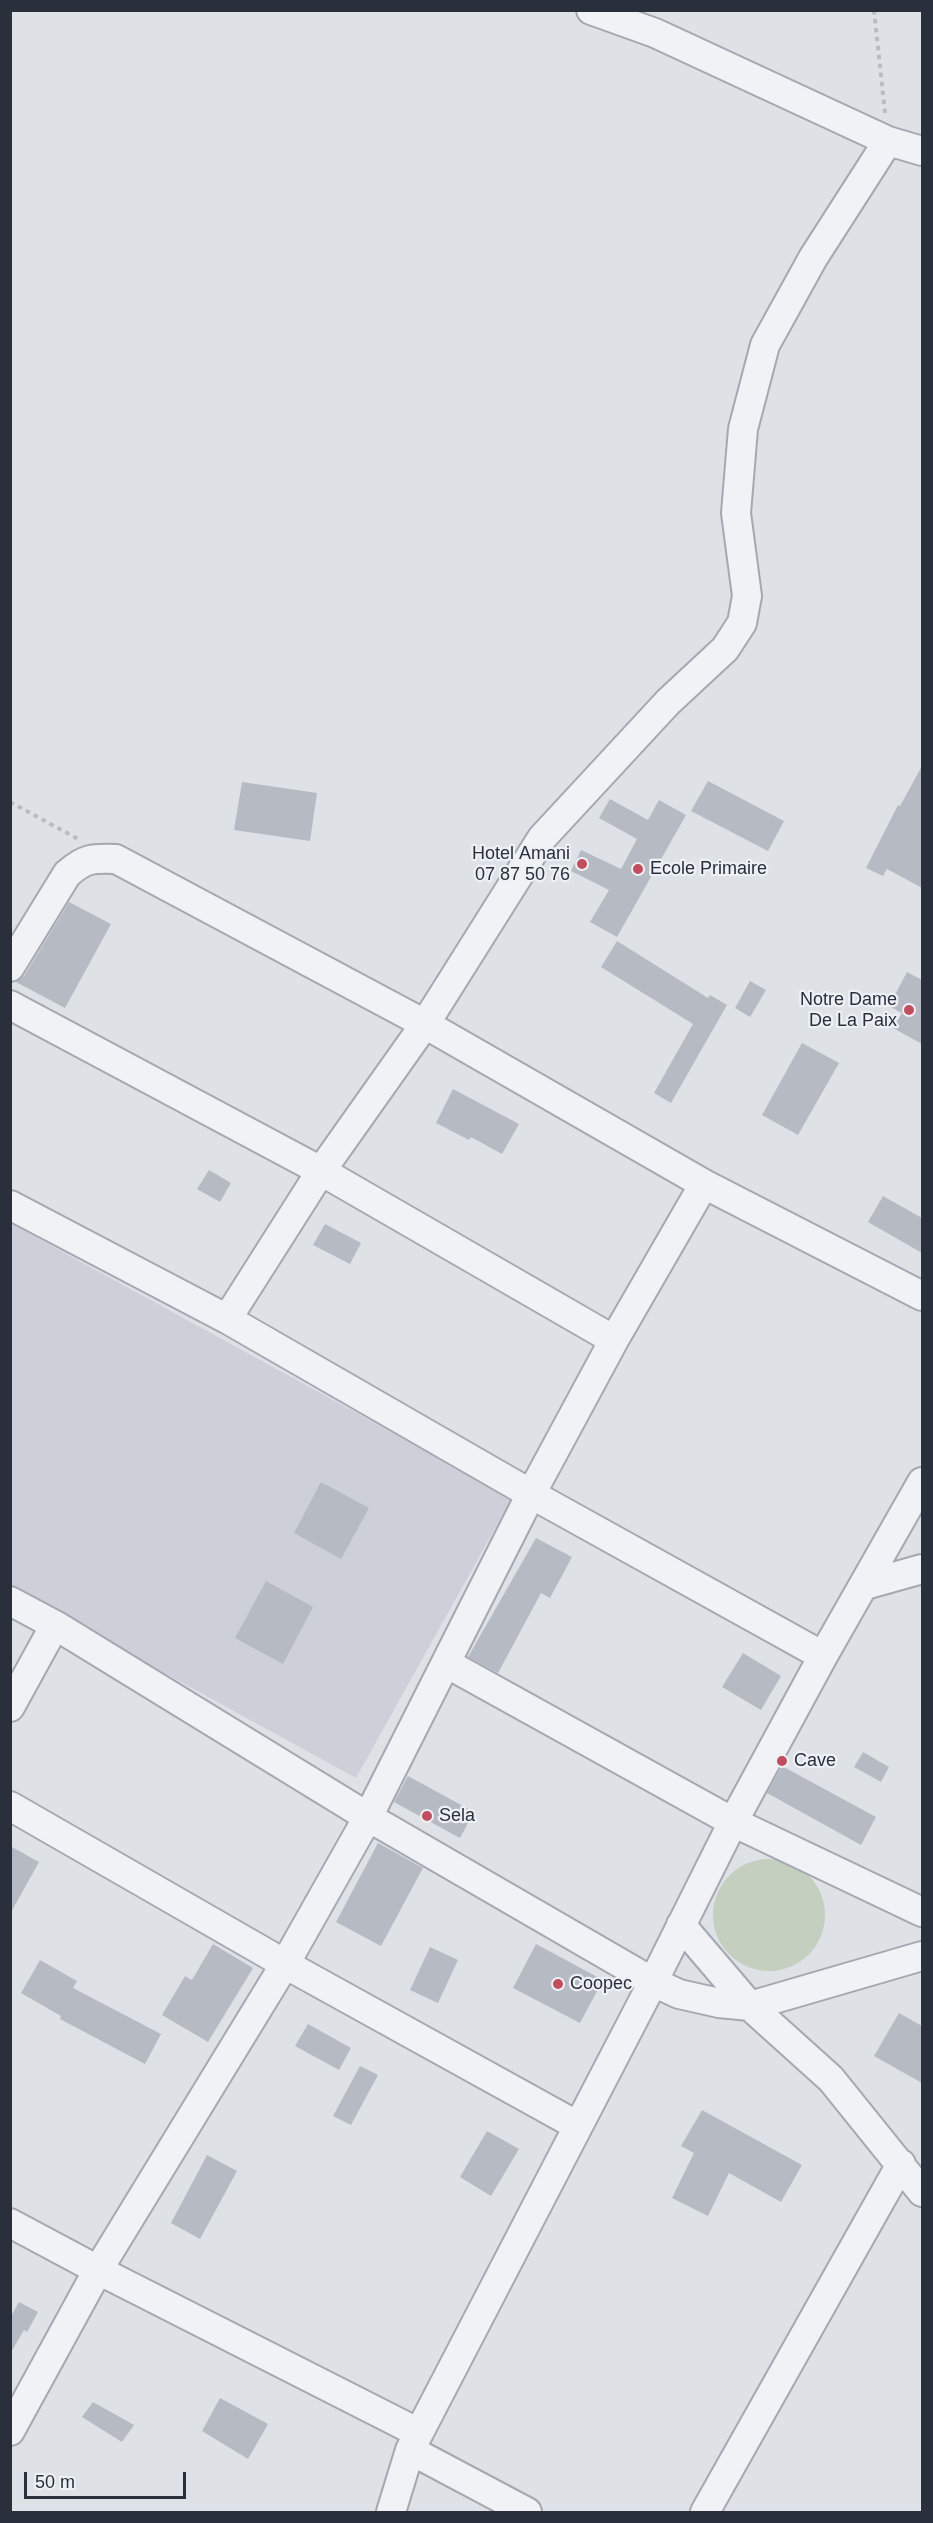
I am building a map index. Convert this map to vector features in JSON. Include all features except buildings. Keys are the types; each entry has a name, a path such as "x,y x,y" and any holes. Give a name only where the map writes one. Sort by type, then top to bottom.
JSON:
{"street":[{"path":"591,10 655,33 888,141 922,152"},
{"path":"227,1318 321,1171 425,1024 542,838 668,702 725,649 742,623 747,596 736,513 743,429 765,345 813,258 888,141"},
{"path":"10,967 67,874 78,864 92,858 116,859 425,1024 704,1184 922,1296"},
{"path":"10,1005 321,1171 614,1340"},
{"path":"10,2431 98,2271 285,1964 368,1817 531,1494 614,1340 704,1184"},
{"path":"10,1206 227,1318 531,1494 823,1656"},
{"path":"391,2512 414,2441 653,1982 733,1822 823,1656 922,1482"},
{"path":"865,1585 922,1569"},
{"path":"10,1601 55,1625 368,1817 653,1982 679,1994 719,2003 750,2006 922,1956"},
{"path":"10,1707 55,1625"},
{"path":"446,1663 733,1822 922,1912"},
{"path":"10,1806 285,1964 578,2126"},
{"path":"681,1925 750,2006 831,2079 922,2192"},
{"path":"705,2512 901,2164"},
{"path":"10,2223 414,2441 527,2512"}],"path":[{"path":"874,10 888,141"},
{"path":"10,801 116,859"}],"shaded area":[{"path":"10,1223 512,1498 356,1778 11,1589"}],"green space":[{"path":"769,1859 790,1864 808,1876 820,1894 825,1915 820,1936 808,1954 790,1966 769,1971 748,1966 730,1954 718,1936 713,1915 718,1894 730,1876 748,1864"}],"place":[{"name":"Hotel Amani 07 87 50 76","path":"582,864"},
{"name":"Ecole Primaire","path":"638,869"},
{"name":"Notre Dame De La Paix","path":"909,1010"},
{"name":"Cave","path":"782,1761"},
{"name":"Sela","path":"427,1816"},
{"name":"Coopec","path":"558,1984"}]}
